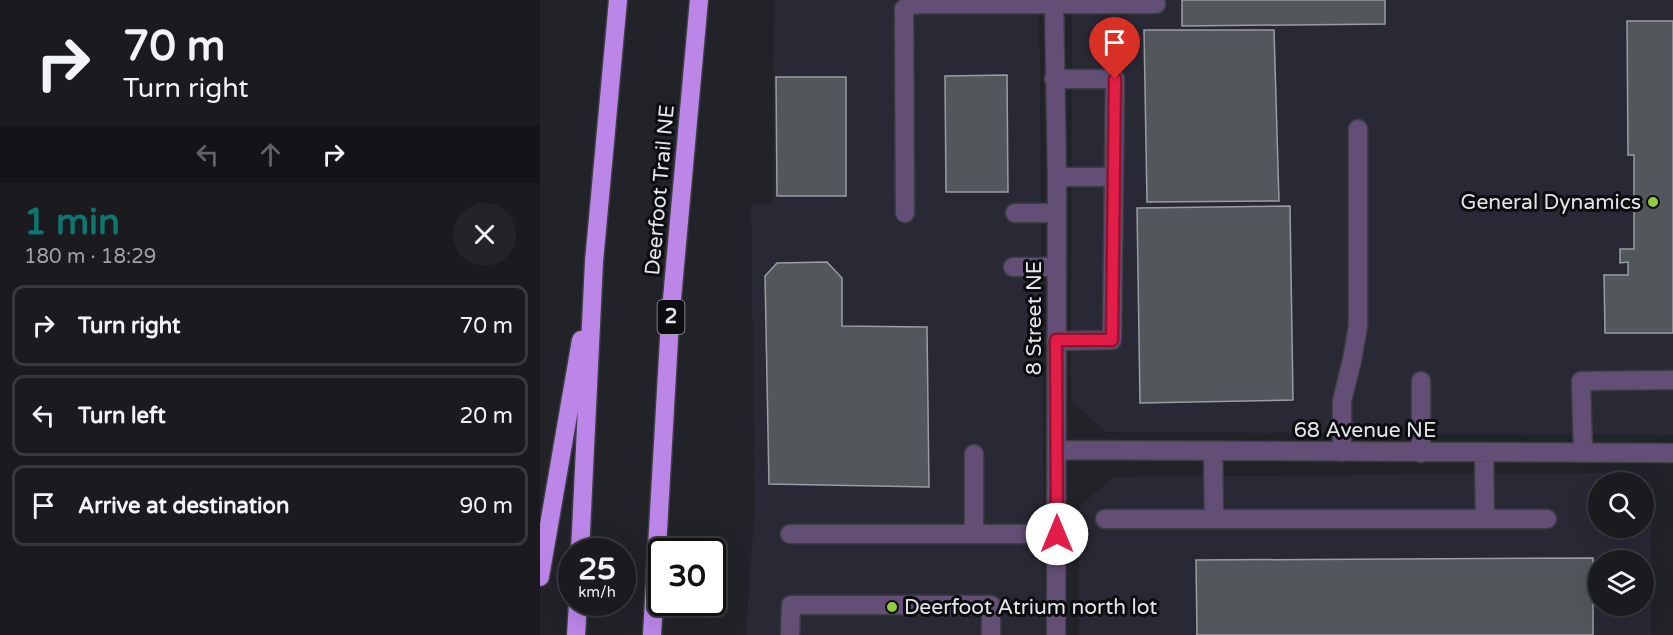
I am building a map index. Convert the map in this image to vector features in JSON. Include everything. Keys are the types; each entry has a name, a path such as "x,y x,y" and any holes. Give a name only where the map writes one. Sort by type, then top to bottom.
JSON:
{"highway":[{"path":"581,538 594,262 618,0"},
{"name":"Deerfoot Trail NE","path":"651,635 670,321 699,0"},
{"path":"540,578 594,262"},
{"path":"576,635 577,616"}],"street":[{"path":"904,213 904,9 910,5 926,4 1054,2 1156,4"},
{"name":"8 Street NE","path":"1054,2 1057,177 1056,635"},
{"path":"1054,79 1115,79 1112,340 1056,340"},
{"path":"1342,452 1342,401 1358,326 1358,129"},
{"path":"1057,177 1114,177"},
{"path":"1015,213 1056,213"},
{"path":"1013,267 1056,267"},
{"path":"1583,453 1581,381 1673,380"},
{"path":"1421,381 1421,453"},
{"name":"68 Avenue NE","path":"1057,450 1673,453"},
{"path":"1214,451 1214,519"},
{"path":"1484,453 1485,519"},
{"path":"974,454 974,534"},
{"path":"1105,519 1547,519"},
{"path":"790,534 1057,534"},
{"path":"790,635 791,605 991,605 991,635"}],"shaded area":[{"path":"774,0 1039,0 1045,635 746,635 755,504 751,205 773,204"},
{"path":"1072,0 1673,0 1673,435 1106,432 1071,401"},
{"path":"1588,473 1588,538 1651,538 1651,550 1588,550 1588,616 1651,616 1651,635 1079,635 1079,507 1113,477"}],"building":[{"path":"1182,0 1385,0 1385,24 1182,26"},
{"name":"General Dynamics","path":"1627,21 1673,21 1673,333 1605,333 1604,275 1628,275 1628,262 1620,263 1620,249 1634,249 1634,155 1628,155"},
{"path":"1144,30 1274,30 1279,201 1147,202"},
{"path":"1007,75 1008,192 946,192 945,76"},
{"path":"776,77 846,77 846,196 777,196"},
{"path":"1290,206 1293,400 1140,403 1137,208"},
{"path":"827,262 842,278 842,326 927,327 929,487 769,484 765,276 777,263"},
{"path":"1588,558 1588,616 1593,616 1593,635 1197,635 1196,560"}],"place":[{"name":"General Dynamics","path":"1653,202"},
{"name":"Deerfoot Atrium north lot","path":"892,607"}],"route":[{"path":"1057,534 1056,340 1112,340 1115,79"}]}
